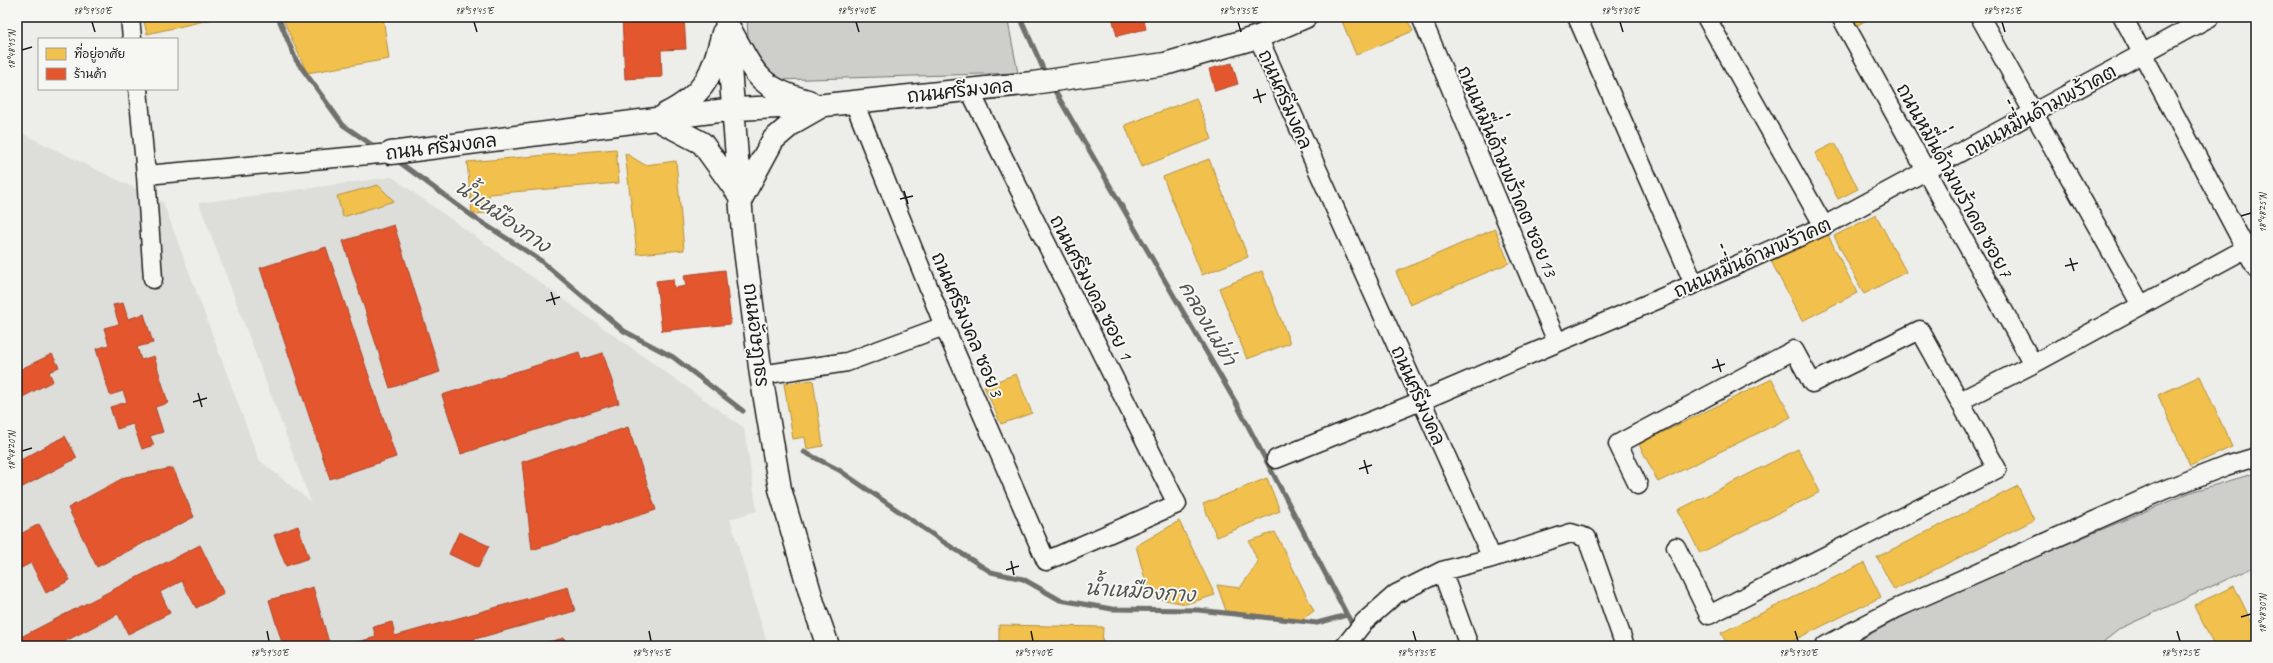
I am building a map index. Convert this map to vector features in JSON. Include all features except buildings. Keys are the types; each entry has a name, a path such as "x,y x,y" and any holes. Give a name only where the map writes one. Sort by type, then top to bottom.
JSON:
{"street":[{"path":"130,17 132,38"},
{"path":"1258,37 1305,17"},
{"name":"ถนนหมื่่นด้ามพร้าคต ซอย13","path":"1421,17 1557,342"},
{"path":"1577,17 1694,284"},
{"path":"1706,17 1824,226"},
{"name":"ถนนหมื่่นด้ามพร้าคต ซอย7","path":"1841,17 2033,364"},
{"path":"1980,17 2141,305"},
{"path":"2123,17 2251,246 2256,268"},
{"name":"ถนนหมื่่นด้ามพร้าคต","path":"1276,458 1421,401 1694,284 1824,226 2210,17"},
{"path":"726,19 749,66 759,78 772,89 825,105"},
{"path":"656,119 687,103 702,88 717,56 726,19"},
{"name":"ถนนอัษฎาธร","path":"726,19 744,234 761,375 780,489 807,585 828,646"},
{"name":"ถนนศรีมงคล","path":"734,109 825,105 1033,83 1165,64 1258,37 1492,558"},
{"name":"ถนนศรีมงคล ซอย 1","path":"969,89 1177,504 1046,561"},
{"path":"138,90 146,175 152,279"},
{"name":"ถนนศรีมงคล ซอย3","path":"854,102 944,326 1046,561"},
{"path":"656,119 702,144 741,199 773,140 794,122 825,105"},
{"name":"ถนน ศรีมงคล","path":"146,175 357,157 734,109"},
{"path":"1960,400 2033,364 2251,246"},
{"path":"761,375 847,362 944,326"},
{"path":"1638,485 1618,444 1794,350 1812,383 1920,330 1997,469 1709,614 1676,547"},
{"path":"1825,646 1895,609 2142,499 2226,466 2256,457"},
{"path":"1346,644 1364,622 1396,594 1442,571 1492,558 1571,533 1587,538 1625,646"},
{"path":"1442,571 1469,646"}],"shaded area":[{"path":"747,17 1007,17 1018,73 775,80 749,58"},
{"path":"1249,17 1288,17 1252,30"},
{"path":"17,131 163,202 259,460 311,502 199,203 392,177 744,428 757,511 730,519 768,646 17,646"},
{"path":"2256,473 2256,566 2121,628 2098,646 1848,646 1932,601 2191,492"}],"waterway":[{"name":"น้ำเหมืองกาง","path":"278,17 296,60 343,125 378,149"},
{"name":"คลองแม่ข่า","path":"1020,17 1046,75"},
{"name":"คลองแม่ข่า","path":"1052,86 1236,403 1347,615 1366,646"},
{"name":"น้ำเหมืองกาง","path":"395,159 475,218 540,260 624,331 673,357 743,411"},
{"name":"น้ำเหมืองกาง","path":"804,452 839,470 942,541 991,572 1023,579 1060,600 1112,609 1198,610 1317,623 1347,615"}]}
